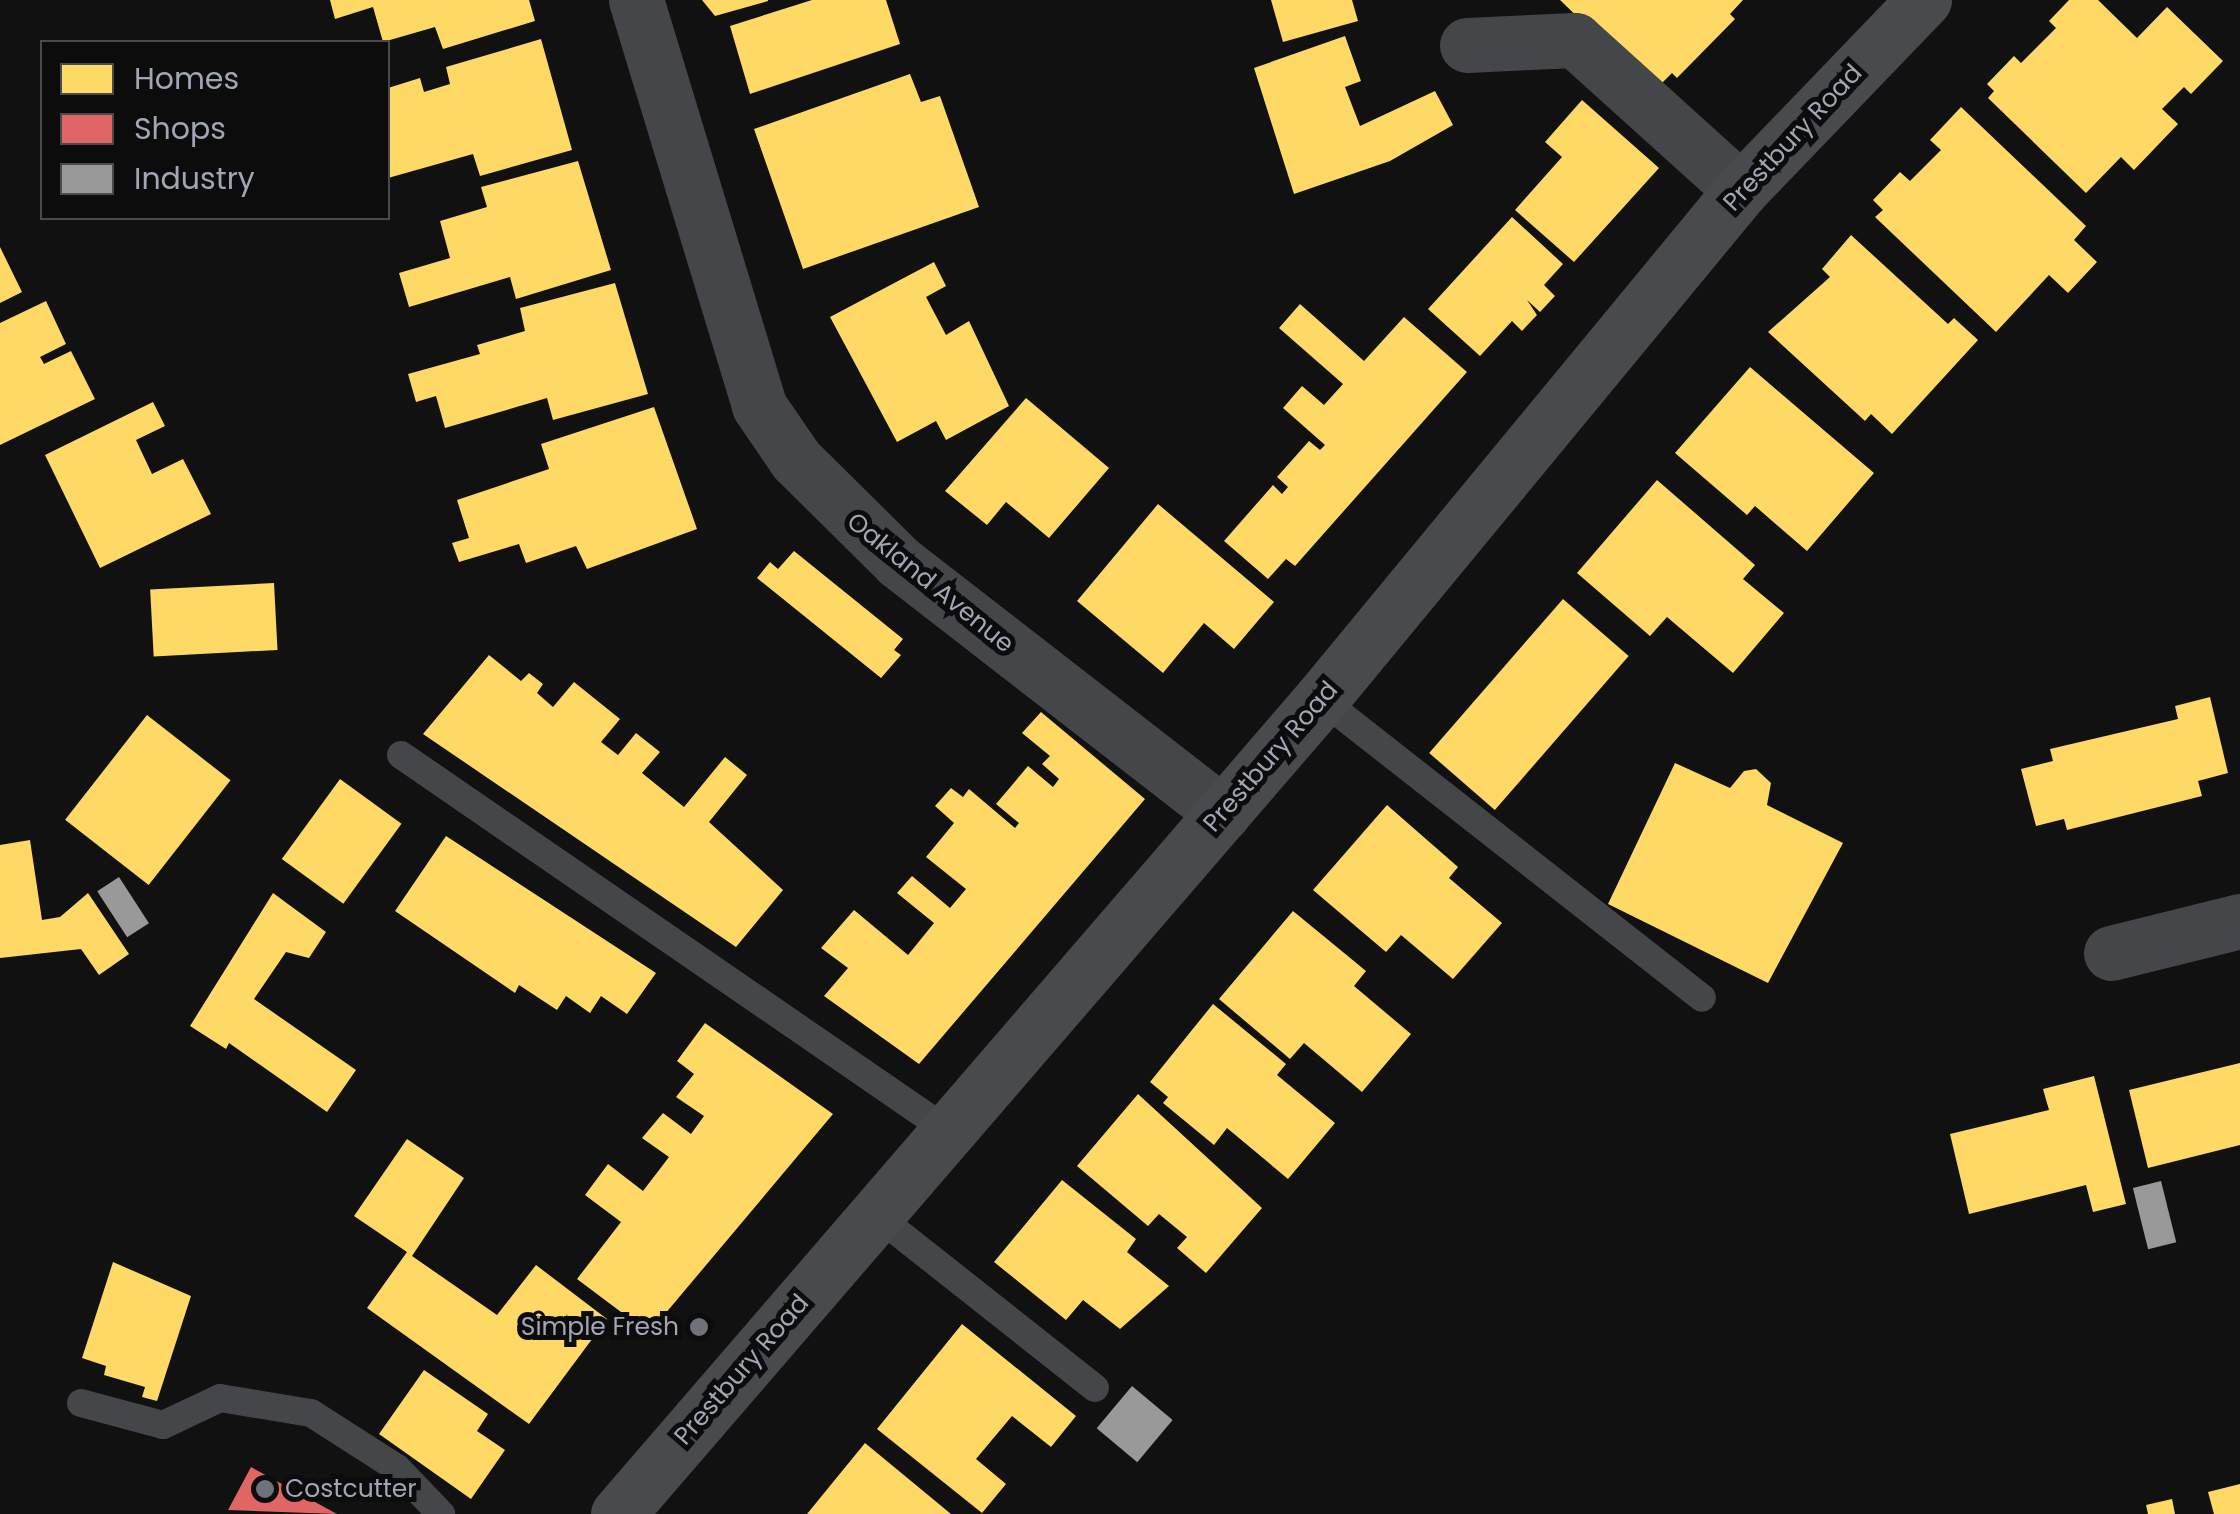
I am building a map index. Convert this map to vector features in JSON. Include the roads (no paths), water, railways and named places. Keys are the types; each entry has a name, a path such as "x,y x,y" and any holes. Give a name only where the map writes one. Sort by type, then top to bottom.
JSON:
{"main road":[{"name":"Prestbury Road","path":"618,1514 1321,699 1741,190 1924,0"}],"street":[{"name":"Oakland Avenue","path":"636,0 759,406 796,460 899,562 1223,813"},
{"path":"1467,44 1574,40 1741,190"},
{"path":"2111,953 2240,920"}],"lane":[{"path":"1321,699 1702,998"},
{"path":"401,755 948,1131"},
{"path":"876,1215 1096,1388"},
{"path":"81,1403 163,1425 220,1398 311,1413 398,1468 442,1514"}],"place":[{"name":"Simple Fresh","path":"699,1327"},
{"name":"Costcutter","path":"265,1489"}]}
